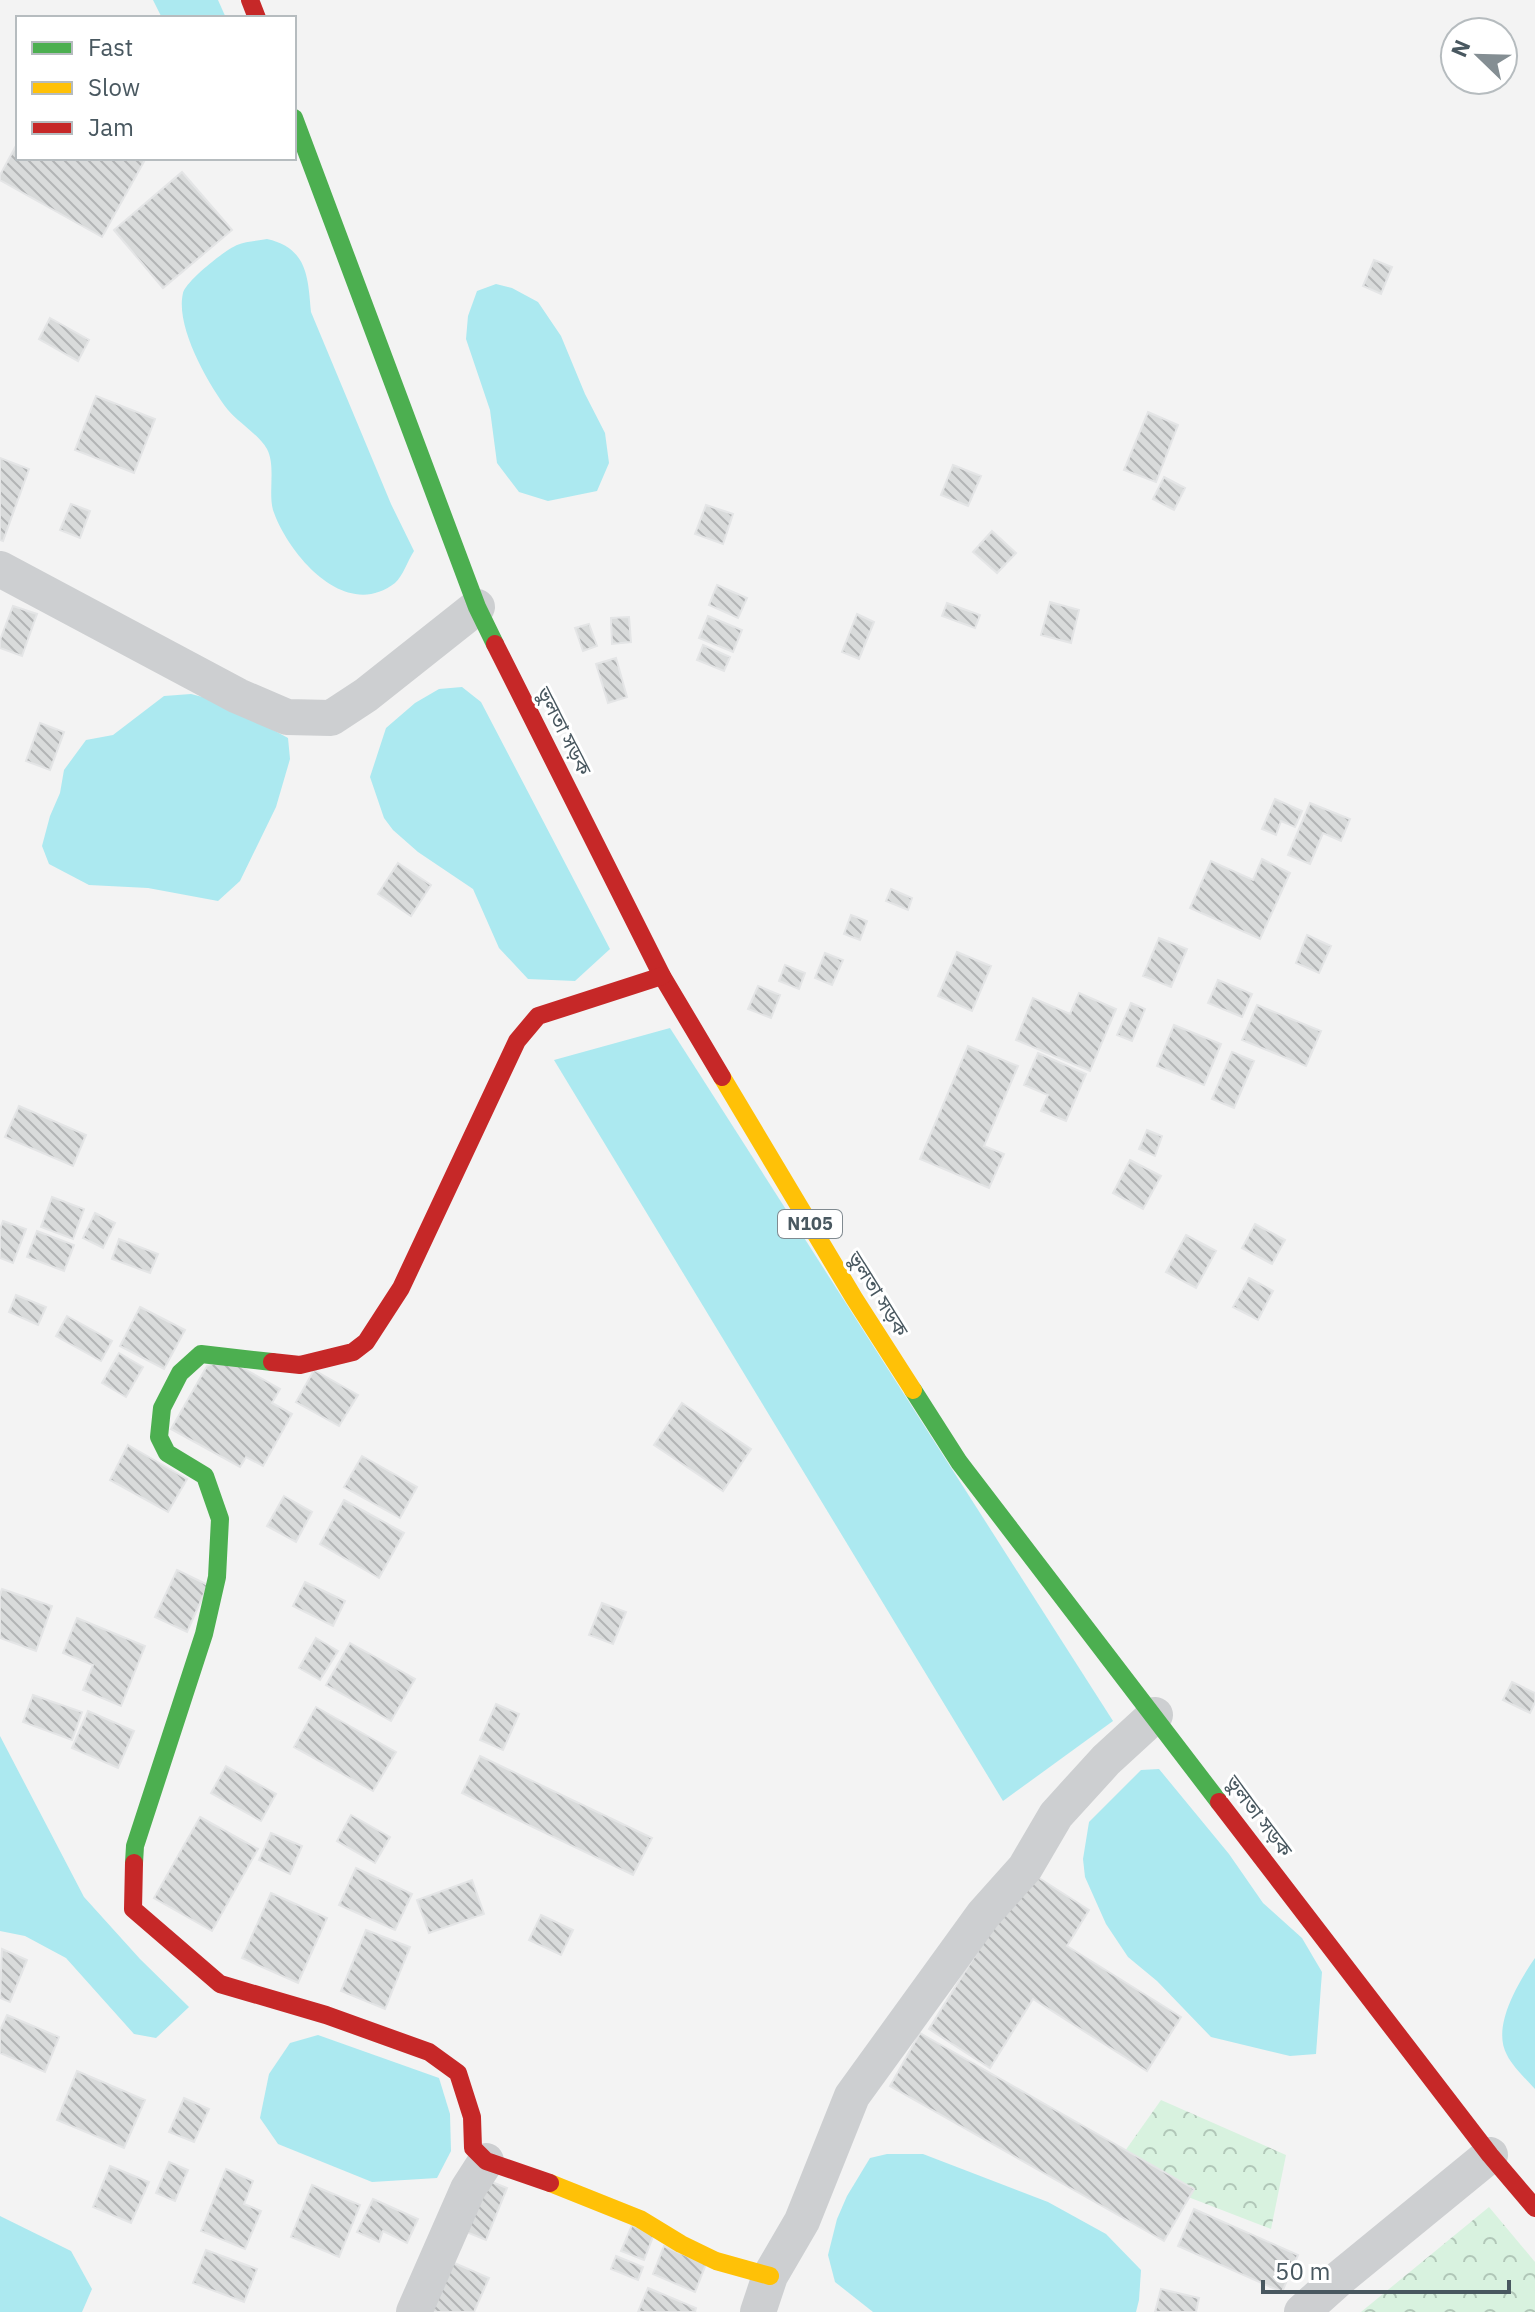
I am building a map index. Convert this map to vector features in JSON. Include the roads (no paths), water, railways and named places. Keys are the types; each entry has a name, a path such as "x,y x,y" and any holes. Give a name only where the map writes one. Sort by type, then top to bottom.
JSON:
{"main road":[{"name":"ভুলতা সড়ক","path":"296,123 477,607 662,976 854,1298 959,1462 1490,2155 1535,2208"},
{"path":"662,976 538,1016 517,1041 401,1288 366,1342 353,1352 300,1365 201,1354 180,1373 162,1408 159,1437 167,1453 205,1476 220,1519 217,1577 204,1634 135,1846 133,1909 220,1984 326,2015 429,2052 458,2073 472,2117 473,2148 486,2161 640,2219 716,2261 770,2276"}],"street":[{"path":"0,569 238,696 287,717 331,718 366,695 477,607"},
{"path":"758,2312 770,2276 802,2221 852,2096 983,1915 1025,1868 1056,1815 1106,1760 1155,1715"},
{"path":"1302,2312 1490,2155"},
{"path":"414,2312 468,2189 486,2161"}],"water":[{"path":"153,0 218,0 225,16 161,16"},
{"path":"267,239 290,249 303,265 311,312 391,504 414,551 398,580 376,593 357,594 338,589 321,578 291,545 273,510 271,463 267,449 220,399 188,338 182,306 183,293 191,281 231,248"},
{"path":"496,284 512,288 538,302 561,336 605,433 609,463 597,491 548,501 519,492 497,463 490,410 466,339 468,316 477,291"},
{"path":"462,687 481,702 610,949 575,981 528,979 499,948 473,889 418,852 384,818 370,777 386,728 415,703 439,689"},
{"path":"191,694 222,702 288,738 290,759 276,807 240,881 218,901 148,888 89,885 49,864 42,846 50,816 60,793 64,770 86,740 113,735 164,696"},
{"path":"670,1028 1113,1721 1003,1801 554,1060"},
{"path":"0,1736 84,1897 189,2007 156,2038 134,2034 66,1958 25,1936 0,1931"},
{"path":"1159,1769 1229,1854 1263,1903 1302,1938 1322,1972 1316,2054 1290,2056 1211,2037 1157,1981 1128,1957 1106,1924 1085,1877 1083,1859 1089,1822 1141,1770"},
{"path":"1535,1958 1535,2089 1507,2055 1502,2031 1509,2005"},
{"path":"318,2035 439,2078 450,2114 451,2151 437,2178 372,2182 278,2144 260,2118 269,2074 290,2043"},
{"path":"887,2154 923,2154 1048,2202 1106,2234 1141,2270 1136,2312 873,2312 835,2282 828,2255 837,2219 847,2196 870,2158"},
{"path":"0,2216 71,2251 92,2289 82,2312 0,2312"}]}
